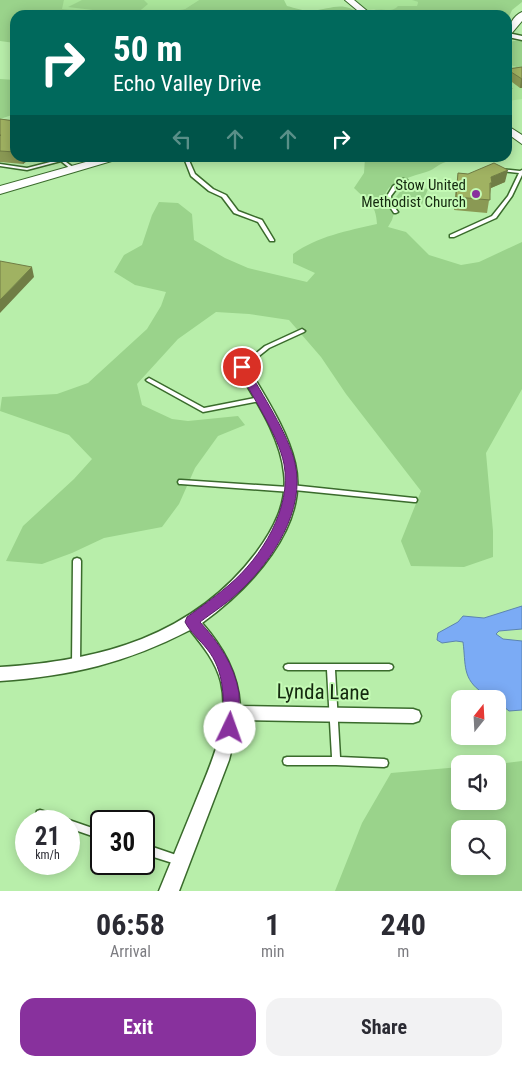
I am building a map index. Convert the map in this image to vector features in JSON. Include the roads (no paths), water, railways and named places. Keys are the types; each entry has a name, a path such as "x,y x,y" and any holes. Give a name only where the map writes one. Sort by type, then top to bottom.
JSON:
{"street":[{"path":"349,0 362,10"},
{"path":"512,29 520,19"},
{"path":"512,132 522,141"},
{"path":"0,190 97,162"},
{"path":"0,674 76,667 133,650 191,622 235,588 264,555 278,533 286,513 291,488 289,463 280,439 242,367"},
{"path":"169,891 226,745 232,713 232,694 222,661 213,646 191,622"},
{"name":"Lynda Lane","path":"232,713 414,716"}],"lane":[{"path":"0,165 27,169 54,162"},
{"path":"64,162 73,169"},
{"path":"188,162 193,176 211,190 224,196 236,212 260,221 272,240"},
{"path":"452,236 494,217 510,196 520,172 492,170"},
{"path":"396,212 390,204 389,196 395,187 405,180"},
{"path":"242,367 267,347 302,331"},
{"path":"149,380 203,410 260,399"},
{"path":"181,482 291,488 414,500"},
{"path":"76,561 76,667"},
{"path":"288,667 389,667"},
{"path":"331,667 336,761"},
{"path":"287,761 384,763"},
{"path":"155,853 181,861"}],"water":[{"path":"522,606 522,629 499,631 496,634 503,639 522,641 522,710 509,711 506,709 506,690 479,690 476,688 466,671 463,642 442,643 437,640 438,633 458,622 463,616 484,618"}],"place":[{"name":"Stow United Methodist Church","path":"476,194"}]}
